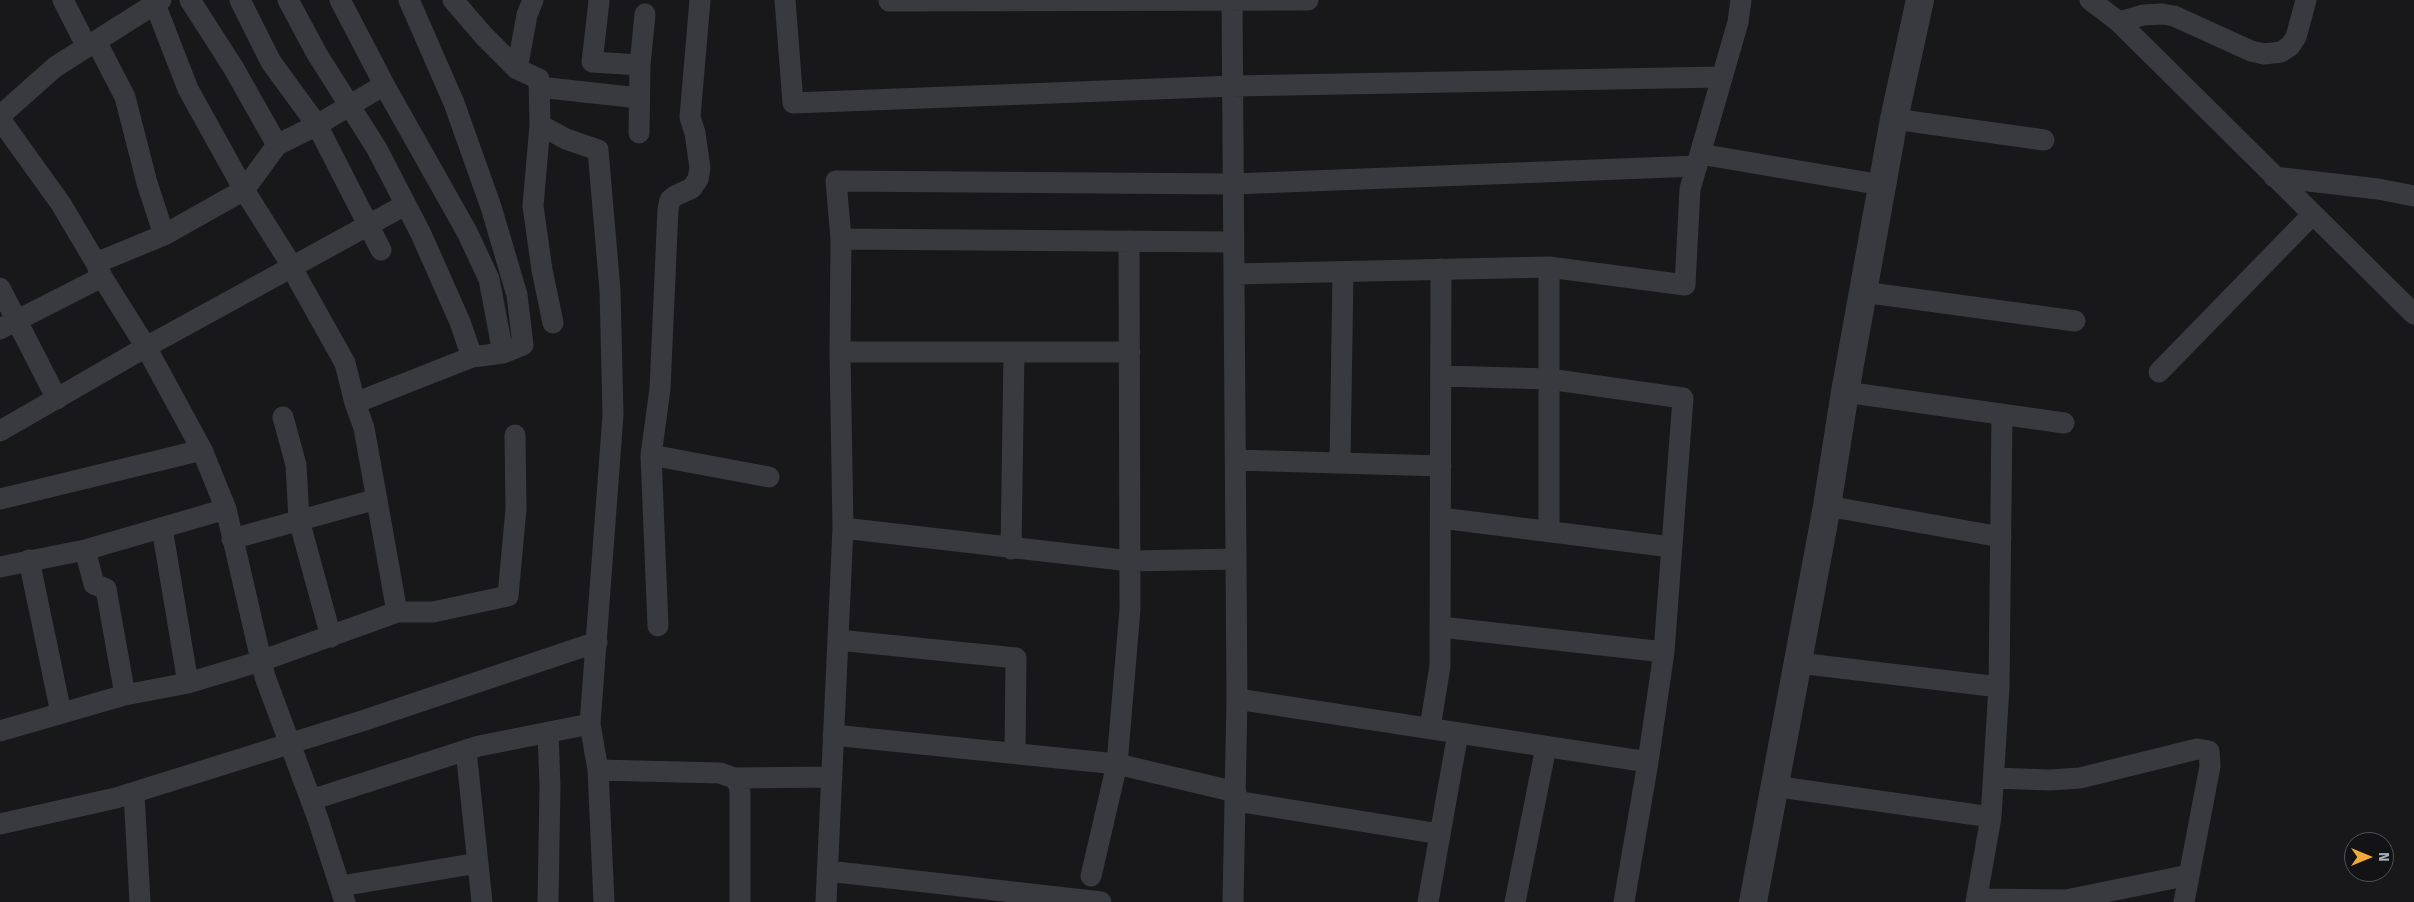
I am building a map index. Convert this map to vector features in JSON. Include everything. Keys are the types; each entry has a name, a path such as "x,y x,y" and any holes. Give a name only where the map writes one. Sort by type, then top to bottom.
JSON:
{"street":[{"path":"63,0 125,97 147,183 164,235"},
{"path":"190,0 233,67 277,145"},
{"path":"240,0 271,62 317,125 381,250"},
{"path":"288,0 318,54 376,149 421,234 460,322 472,357"},
{"path":"340,0 384,85 467,232 489,279 503,353"},
{"path":"355,403 472,357 503,353 523,345 517,294 491,207 454,103 409,0"},
{"path":"454,0 484,36 517,69 539,79 540,125 533,206 542,270 553,323"},
{"path":"517,69 526,15 532,0"},
{"path":"658,626 651,455 660,389 668,209 670,200 692,188 698,180 700,168 695,133 690,117 700,0"},
{"path":"785,0 793,104 1233,86 1721,77"},
{"path":"889,1 1308,0"},
{"path":"1234,274 1549,267 1685,285 1690,189 1738,22 1741,0"},
{"path":"1753,902 1773,786 1799,663 1894,119 1920,0"},
{"path":"2090,0 2119,22 2414,314"},
{"path":"2119,22 2143,15 2162,14 2174,16 2252,51 2264,54 2281,52 2290,46 2296,37 2306,0"},
{"path":"1232,1 1238,699 1232,902"},
{"path":"397,612 364,428 355,403 345,363 298,282 292,266 244,190 188,89 158,2 130,9 91,44 55,67 0,117 61,204 146,347 202,450 226,510 261,662 343,894 478,863"},
{"path":"599,2 592,62 640,65"},
{"path":"639,133 640,65 645,14"},
{"path":"8,324 99,270 244,190 277,145 317,125 384,85"},
{"path":"539,87 639,98"},
{"path":"1894,119 2044,140"},
{"path":"540,125 566,139 598,150 610,290 613,415 590,724 598,770 604,902"},
{"path":"826,902 843,528 840,352 841,238 836,181 1233,184 1699,160 1882,185"},
{"path":"2274,177 2378,188 2414,196"},
{"path":"0,431 146,347 405,205"},
{"path":"2159,372 2312,215"},
{"path":"841,238 1234,242"},
{"path":"1091,876 1117,764 1130,609 1129,241"},
{"path":"1549,267 1549,531"},
{"path":"1430,728 1440,666 1441,627 1441,269"},
{"path":"1340,464 1343,272"},
{"path":"0,288 8,324 57,399"},
{"path":"1863,292 2074,321"},
{"path":"840,352 1130,352"},
{"path":"1011,549 1014,352"},
{"path":"1441,376 1549,379 1683,398 1664,652 1648,762 1624,902"},
{"path":"1845,392 2064,423"},
{"path":"2002,414 1999,687 1991,817 1977,900 2066,900 2188,875"},
{"path":"283,417 296,465 300,520 331,637"},
{"path":"0,732 126,695 188,683 261,662 397,612 433,612 508,596 516,509 515,435"},
{"path":"0,499 202,450"},
{"path":"651,455 769,477"},
{"path":"1236,460 1441,466"},
{"path":"232,539 377,499"},
{"path":"1827,506 2001,537"},
{"path":"0,567 85,550 226,510"},
{"path":"1441,518 1671,547"},
{"path":"162,528 188,683"},
{"path":"843,528 970,542 1011,549 1130,561 1236,559"},
{"path":"85,550 94,584 106,589 126,695"},
{"path":"29,560 61,713"},
{"path":"1441,627 1664,652"},
{"path":"838,640 1016,658 1015,753"},
{"path":"0,824 134,792 290,744 597,642"},
{"path":"1799,663 1999,687"},
{"path":"1238,699 1648,762"},
{"path":"311,800 466,750 590,724"},
{"path":"548,732 550,786 548,902"},
{"path":"1428,902 1458,733"},
{"path":"834,735 1117,764 1236,796 1440,834"},
{"path":"1515,902 1546,746"},
{"path":"1994,778 2050,780 2080,778 2197,749 2209,751 2210,766 2184,902"},
{"path":"466,750 482,902"},
{"path":"598,770 720,773 734,778 832,777"},
{"path":"734,778 739,785 740,794 740,902"},
{"path":"1773,786 1991,817"},
{"path":"134,792 140,902"},
{"path":"828,871 1101,902"}]}
